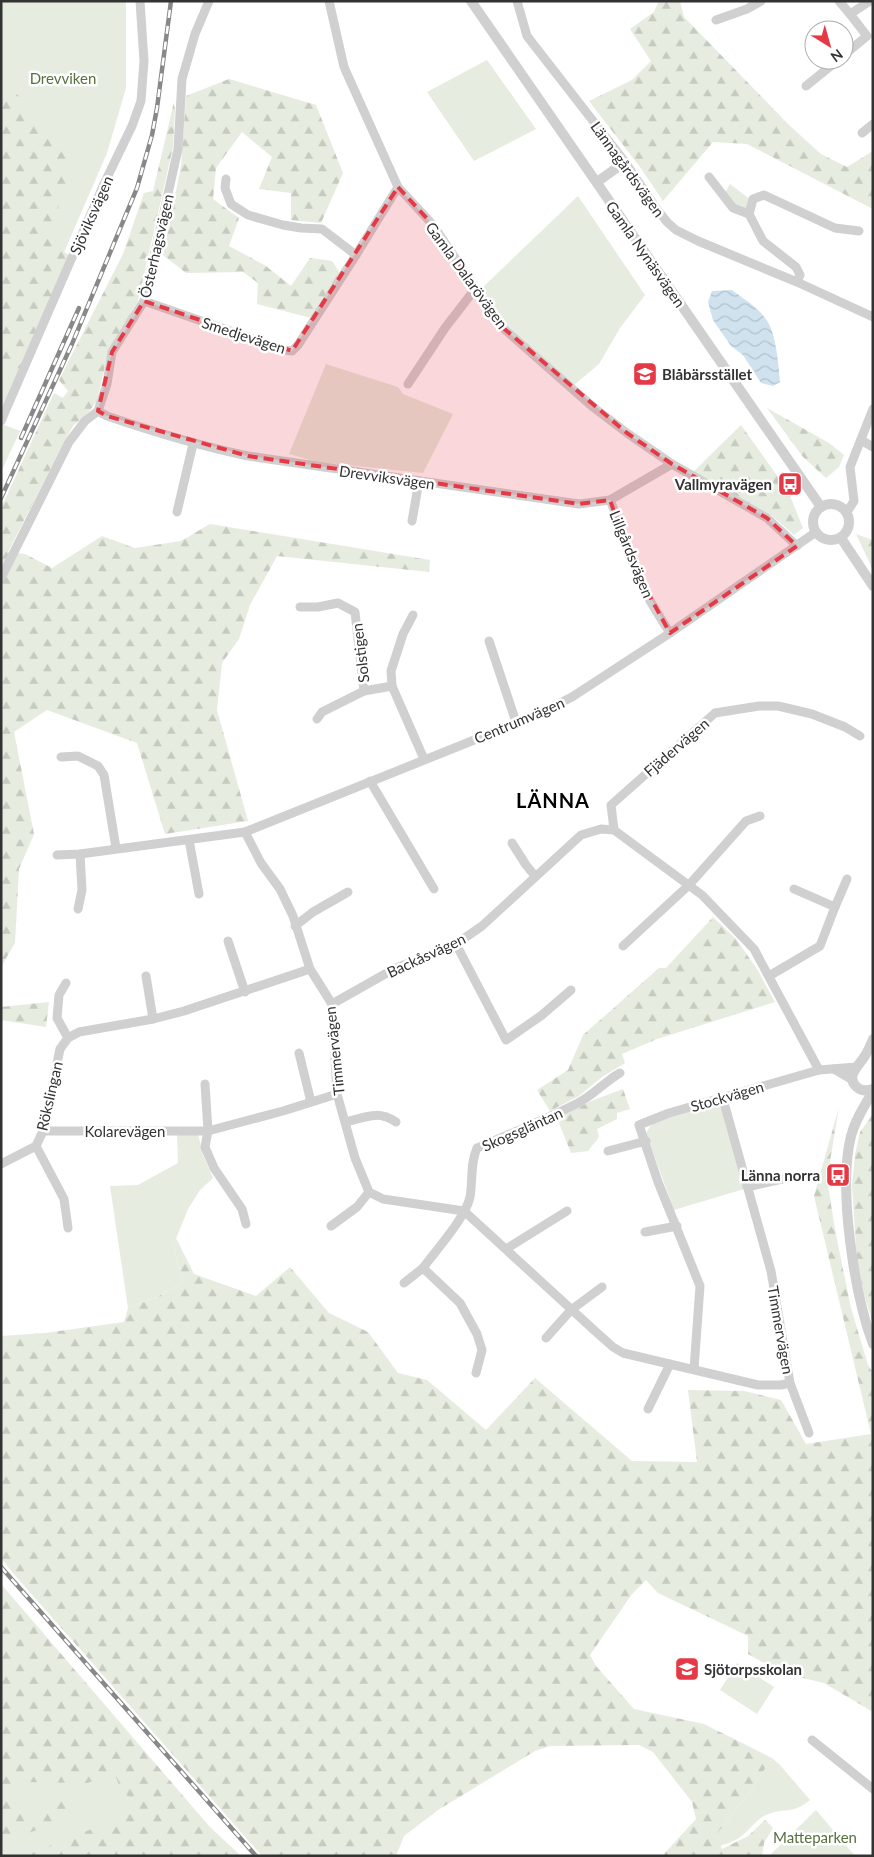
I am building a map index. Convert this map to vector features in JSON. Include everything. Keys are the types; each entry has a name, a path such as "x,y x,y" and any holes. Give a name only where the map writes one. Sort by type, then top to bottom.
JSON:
{"street":[{"name":"Sjöviksvägen","path":"1,421 103,186 132,126 141,101 144,61 140,1"},
{"name":"Österhagsvägen","path":"1,578 69,442 85,420 98,411 107,384 112,352 144,301 178,149 182,79 195,34 209,1"},
{"name":"Gamla Dalarövägen","path":"329,1 344,67 398,187 433,225 501,326 593,407 627,433 672,464 767,518 798,546"},
{"name":"Gamla Nynäsvägen","path":"472,1 821,507"},
{"name":"Lännagårdsvägen","path":"517,1 527,36 625,162 656,208 676,230 873,317"},
{"path":"716,20 747,9 761,1"},
{"path":"839,1 870,40 854,49"},
{"path":"850,14 870,1"},
{"path":"806,86 826,70"},
{"path":"862,133 873,124"},
{"path":"597,182 625,162"},
{"path":"709,177 733,208 749,214 763,241 796,267 800,275 797,282"},
{"path":"226,179 225,188 231,204 248,214 283,225 322,229 356,255"},
{"name":"Smedjevägen","path":"144,301 285,350 292,350 298,345 398,187"},
{"path":"749,214 753,199 764,195 835,228 859,231"},
{"path":"408,384 445,328 475,289"},
{"path":"846,512 854,501 850,467 873,409"},
{"name":"Drevviksvägen","path":"98,411 107,416 193,444 248,456 579,504 610,500 672,464"},
{"path":"861,440 873,447"},
{"path":"177,512 193,444"},
{"path":"412,521 419,481"},
{"name":"Lillgårdsvägen","path":"610,500 623,532 633,566 649,600 670,633"},
{"path":"832,504 843,508 846,512 849,518 848,529 840,538 827,540 820,537 813,526 813,518 821,507 832,504"},
{"name":"Centrumvägen","path":"57,855 80,854 245,832 534,716 572,696 670,633 816,532"},
{"path":"840,538 873,586"},
{"name":"Solstigen","path":"300,607 318,607 338,603 355,612 364,692"},
{"name":"Solstigen","path":"413,615 403,634 391,671 392,686 424,759"},
{"path":"489,641 516,722"},
{"name":"Solstigen","path":"317,719 322,712 364,692 392,686"},
{"name":"Fjädervägen","path":"614,830 611,804 715,713 759,706 778,706 812,714 845,727 860,736"},
{"path":"61,757 78,756 98,766 104,775 116,848"},
{"path":"370,781 434,889"},
{"path":"623,946 689,885 746,821 760,816"},
{"name":"Backåsvägen","path":"332,1004 394,969 456,944 482,926 581,835 601,829 614,830"},
{"path":"614,830 702,895 754,949 819,1070"},
{"name":"Timmervägen","path":"245,832 257,855 280,889 296,926 310,969 332,1004 337,1094 346,1122 354,1158 369,1192"},
{"path":"189,840 199,894"},
{"path":"512,843 535,876"},
{"path":"78,909 82,890 80,854"},
{"path":"769,976 820,946 847,879"},
{"path":"794,889 835,907"},
{"path":"296,926 313,912 348,892"},
{"path":"228,941 245,992"},
{"path":"456,944 506,1040 542,1015 571,990"},
{"path":"66,983 59,995 57,1018 68,1038 79,1032 153,1019 245,992 310,969"},
{"path":"146,976 153,1019"},
{"name":"Rökslingan","path":"1,1164 36,1146 43,1131 60,1049 68,1038"},
{"path":"860,1111 852,1074 866,1055 873,1039"},
{"path":"299,1053 311,1102"},
{"path":"858,1065 865,1062 873,1063"},
{"name":"Stockvägen","path":"694,1369 700,1286 658,1182 646,1141 639,1125 669,1113 819,1070 858,1065"},
{"path":"834,1069 863,1091 873,1090"},
{"name":"Skogsgläntan","path":"464,1211 470,1198 472,1158 476,1148 576,1104 594,1094 608,1079 620,1073"},
{"path":"205,1084 208,1131 205,1147 214,1168 242,1209 246,1224"},
{"path":"873,1090 860,1111 851,1137 847,1165 848,1209 853,1257 860,1302 873,1344"},
{"name":"Kolarevägen","path":"43,1131 208,1131 284,1111 337,1094"},
{"name":"Timmervägen","path":"464,1211 618,1350 634,1356 758,1385 785,1387 771,1271 722,1099"},
{"path":"346,1122 377,1114 387,1116 396,1122"},
{"path":"608,1151 646,1141"},
{"path":"36,1146 64,1199 68,1228"},
{"path":"748,1187 791,1176"},
{"path":"331,1226 357,1207 369,1192 383,1199 464,1211 424,1268 404,1283"},
{"path":"506,1249 567,1211"},
{"path":"645,1232 677,1226"},
{"path":"424,1268 460,1303 477,1334 482,1350 476,1373"},
{"path":"546,1338 572,1310 602,1287"},
{"path":"648,1409 670,1364"},
{"path":"785,1387 809,1434"},
{"path":"812,1740 873,1789"}],"highlighted area":[{"path":"398,187 433,225 501,326 627,433 672,464 767,518 797,546 670,633 633,566 610,500 579,504 248,456 107,416 98,411 112,352 144,301 292,351"}],"green space":[{"name":"Drevviken","path":"1,1 126,1 126,88 107,153 14,368 21,368 1,413"},
{"path":"659,1 680,1 684,17 789,125 821,154 847,167 873,151 873,209 747,144 713,142 663,201 640,167 589,101 632,80 651,61 630,29 654,12"},
{"path":"487,60 536,129 474,161 427,92"},
{"path":"229,79 316,105 343,173 321,223 291,220 291,193 259,189 272,157 242,132 216,168 213,199 239,218 229,246 266,266 291,286 310,258 332,261 340,273 311,318 257,304 258,283 243,272 186,273 163,255 181,166 186,96"},
{"path":"17,94 34,116 66,142 67,180 57,212 54,245 69,255 21,368 1,371 1,96"},
{"path":"174,102 173,147 138,301 108,353 97,401 88,413 73,426 8,552 25,554 52,568 102,536 135,548 181,541 210,524 430,560 429,572 277,556 250,605 239,639 222,663 217,710 248,821 165,834 137,743 47,710 14,732 34,834 19,869 15,943 1,967 1,508 54,393 63,398 68,391 59,380 123,254 144,193 153,191"},
{"path":"730,184 751,200 747,210 735,206 725,193"},
{"path":"578,196 645,295 620,328 599,364 574,385 505,323 481,289"},
{"path":"326,364 398,387 403,394 453,414 423,473 317,462 289,454"},
{"path":"767,408 829,443 844,455 839,467 826,478 803,457"},
{"path":"2,424 20,431 1,472 1,426"},
{"path":"741,425 788,491 803,528 794,535 771,515 692,473"},
{"path":"856,534 873,540 873,570"},
{"path":"713,917 736,939 757,969 775,1002 657,1039 622,1054 625,1063 602,1077 579,1096 550,1111 537,1090 568,1070 583,1035 659,968 666,968"},
{"path":"49,1002 46,1027 1,1020 1,1007"},
{"path":"623,1089 630,1109 617,1113 617,1119 597,1129 599,1137 588,1151 571,1153 557,1118 591,1101"},
{"path":"721,1102 744,1189 674,1210 646,1133 655,1119"},
{"path":"839,1107 827,1179 851,1308 868,1365 873,1373 873,1712 824,1683 782,1673 748,1654 748,1636 658,1593 646,1580 632,1594 590,1655 596,1666 634,1709 704,1724 772,1758 747,1796 716,1835 722,1849 748,1836 765,1820 773,1828 764,1843 762,1856 662,1856 696,1819 692,1802 653,1752 639,1745 550,1746 535,1751 438,1810 404,1836 396,1856 262,1856 1,1558 1,1336 45,1333 124,1322 128,1308 157,1297 184,1282 173,1246 176,1238 194,1274 256,1296 290,1267 329,1313 368,1332 398,1373 427,1380 486,1430 535,1378 632,1461 697,1462 688,1390 744,1391 781,1400 806,1444 871,1434 814,1196"},
{"path":"873,1114 873,1324 857,1261 852,1185 855,1155 860,1132"},
{"path":"177,1133 198,1134 203,1155 213,1178 200,1190 188,1209 173,1246 184,1282 157,1297 128,1308 110,1186 138,1185 178,1163"},
{"path":"1,1584 209,1826 241,1856 24,1856 117,1819 126,1808 129,1798 120,1788 115,1774 87,1783 21,1782 11,1807 23,1816 71,1796 76,1801 78,1810 39,1829 1,1844"},
{"path":"1,1624 200,1856 1,1856"},
{"path":"737,1663 774,1687 757,1714 720,1690"},
{"path":"772,1758 810,1800 798,1808 766,1815 739,1838 720,1846 716,1835 747,1796"},
{"name":"Matteparken","path":"816,1810 855,1856 769,1856"}],"water":[{"path":"732,290 762,314 769,324 774,336 780,382 773,386 761,383 743,355 731,346 713,320 708,302 712,291"}],"railway":[{"path":"1,498 72,344 137,188 152,135 157,108 171,1"},
{"path":"21,438 79,308"},
{"path":"1,1567 256,1856"}],"place":[{"name":"Blåbärsstället","path":"645,374"},
{"name":"Vallmyravägen","path":"790,484"},
{"name":"Länna norra","path":"838,1175"},
{"name":"Sjötorpsskolan","path":"687,1669"}],"district":[{"name":"LÄNNA","path":"553,800"}]}
